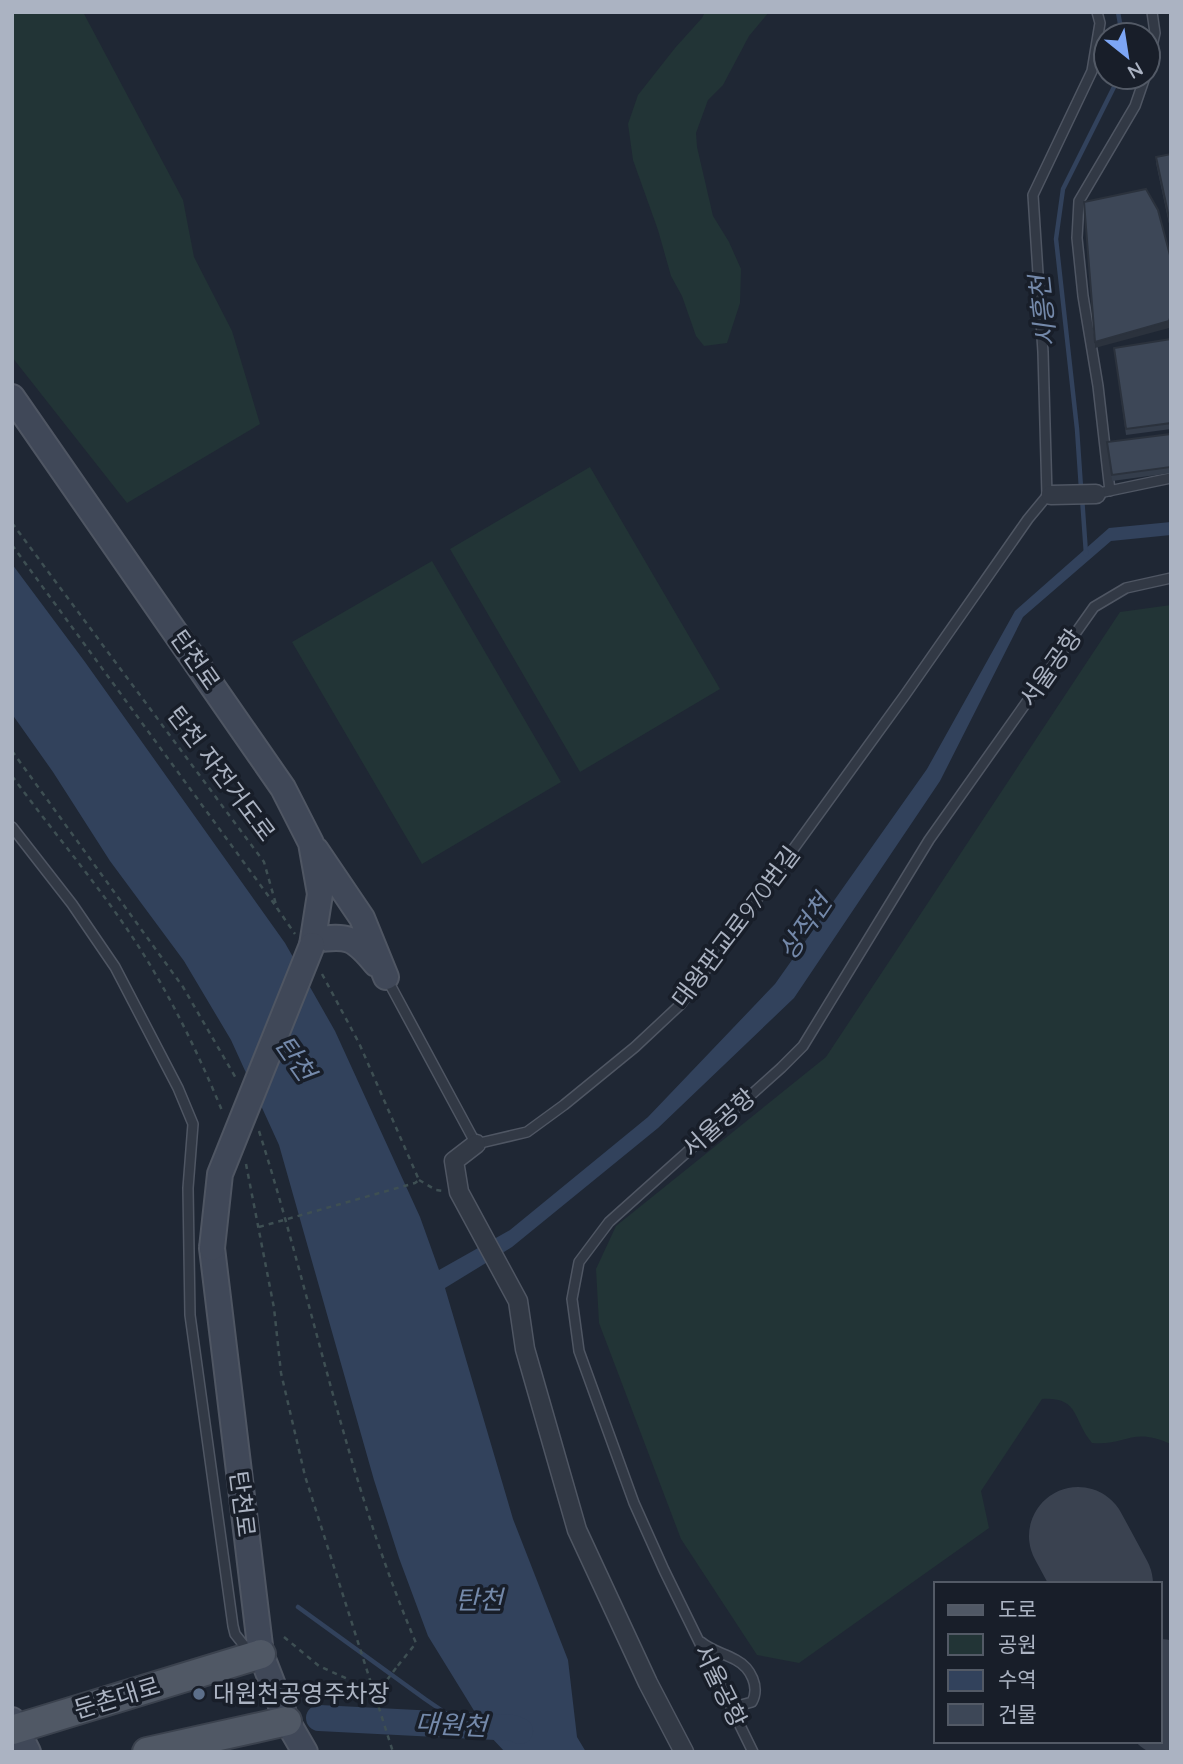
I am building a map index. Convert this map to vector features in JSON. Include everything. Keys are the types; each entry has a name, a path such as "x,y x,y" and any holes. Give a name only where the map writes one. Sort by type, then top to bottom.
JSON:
{"main road":[{"name":"탄천로","path":"12,397 283,788 311,843 320,894 311,948 220,1174 212,1248 257,1655 287,1721 305,1752"},
{"path":"311,843 362,918 386,977"},
{"path":"311,948 342,936 362,947 386,977"},
{"name":"둔촌대로","path":"17,1733 257,1655"},
{"path":"147,1752 194,1748 287,1721"}],"street":[{"path":"1049,495 1103,492"},
{"path":"476,1144 454,1161 459,1192 518,1301 525,1349 577,1530 648,1683 684,1752"}],"lane":[{"path":"1049,495 1033,195 1092,71 1100,23 1097,12"},
{"path":"1140,91 1135,106 1079,201 1077,238 1098,386 1103,492 1171,478"},
{"name":"대왕판교로970번길","path":"476,1144 527,1132 635,1047 681,1004 1049,495"},
{"name":"서울공항","path":"754,1752 634,1503 579,1351 572,1300 579,1262 609,1222 803,1046 929,840 1094,607 1125,588 1171,578"},
{"path":"12,827 72,904 115,967 178,1087 193,1124 188,1188 190,1315 233,1626 235,1634 257,1655"},
{"path":"386,977 476,1144"},
{"path":"698,1640 712,1651 738,1660 756,1683 757,1693 752,1702 741,1705 727,1700"}],"path":[{"name":"탄천 자전거도로","path":"12,523 264,862 277,908 311,948 359,1042 419,1180"},
{"path":"12,545 277,908"},
{"path":"12,751 183,987 238,1082"},
{"path":"260,1131 358,1482 397,1599 416,1643 387,1680 374,1691"},
{"path":"259,1227 419,1180 436,1190 459,1192"},
{"path":"284,1637 319,1666 374,1691"},
{"path":"356,1639 392,1750"}],"green space":[{"path":"12,12 83,12 183,200 194,257 232,331 260,424 127,503 12,357"},
{"path":"705,12 769,12 749,36 723,85 708,100 696,133 713,216 741,269 740,303 727,343 704,346 696,336 682,296 671,276 633,160 628,124 638,95"},
{"path":"590,467 720,689 580,772 450,549"},
{"path":"432,561 561,782 422,864 292,642"},
{"path":"1171,605 1171,1444 1147,1437 1092,1443 1069,1406 1054,1399 1042,1399 981,1491 989,1528 799,1663 757,1655 681,1539 599,1323 596,1269 616,1226 826,1057 1120,612"}],"water":[{"name":"탄천","path":"1171,522 1171,535 1111,541 1023,617 940,781 794,998 658,1128 512,1247 445,1288 513,1519 568,1660 577,1737 586,1752 505,1752 489,1735 428,1636 374,1480 279,1145 231,1040 184,961 110,861 12,714 12,564 285,943 335,1031 420,1217 439,1270 510,1230 648,1117 775,984 927,769 1015,611 1109,528"}],"building":[{"path":"1171,154 1171,227 1156,157"},
{"path":"1146,189 1158,210 1171,259 1169,321 1095,342 1084,202"},
{"path":"1171,339 1171,423 1126,429 1114,348"},
{"path":"1171,434 1171,467 1112,475 1107,442"}],"waterway":[{"name":"시흥천","path":"1118,12 1120,21"},
{"name":"시흥천","path":"1081,488 1056,239 1063,189 1112,91"},
{"name":"시흥천","path":"1082,497 1086,554"},
{"path":"298,1607 463,1725"},
{"name":"대원천","path":"319,1718 513,1728 520,1731"}],"runway":[{"path":"1078,1536 1103,1582"},
{"path":"1162,1692 1171,1708"}],"place":[{"name":"대원천공영주차장","path":"199,1694"}],"water label":[{"name":"상적천","path":"805,927"}]}
